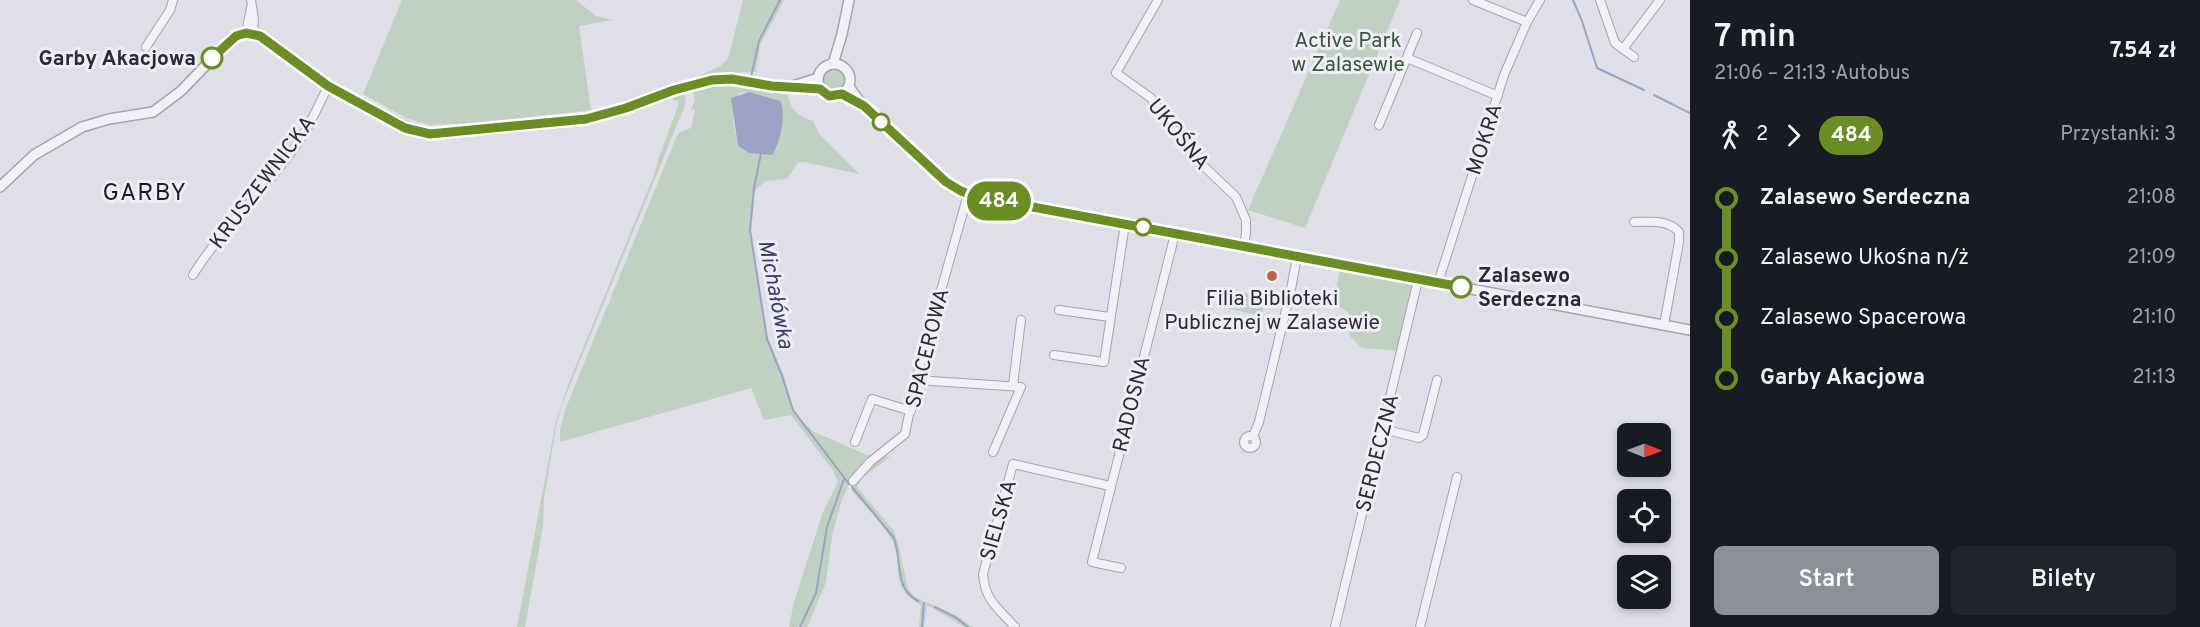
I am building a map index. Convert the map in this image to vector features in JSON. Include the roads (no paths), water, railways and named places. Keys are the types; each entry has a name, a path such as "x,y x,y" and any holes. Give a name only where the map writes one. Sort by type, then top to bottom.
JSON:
{"street":[{"path":"146,46 170,10 173,0"},
{"path":"837,65 849,0"},
{"name":"UKOŚNA","path":"1158,0 1116,74 1151,98 1190,153 1236,197 1246,220 1244,247"},
{"path":"1473,0 1527,22"},
{"name":"MOKRA","path":"1438,283 1504,75 1527,22 1540,0"},
{"path":"1600,0 1615,43 1634,57"},
{"path":"1623,49 1660,0"},
{"path":"250,33 254,19 251,3"},
{"path":"0,187 34,155 82,127 109,119 153,112 181,91 231,38 250,33 267,40 328,86 405,128 422,134 576,120 614,112 674,90 712,80 742,80 772,86 820,89 829,96 845,91"},
{"path":"1379,126 1417,33"},
{"path":"1407,58 1498,96"},
{"path":"820,89 818,78 823,69 837,65 849,73 845,91"},
{"path":"790,87 818,78"},
{"name":"KRUSZEWNICKA","path":"193,275 207,253 299,141 328,86"},
{"path":"845,91 946,182 968,194 1690,330"},
{"name":"SPACEROWA","path":"853,481 870,462 905,434 916,380 968,194"},
{"path":"1634,222 1660,222 1673,225 1678,232 1679,242 1664,325"},
{"path":"1054,355 1104,362 1125,224"},
{"name":"RADOSNA","path":"1121,568 1092,562 1174,234"},
{"path":"1252,436 1259,422 1297,257"},
{"name":"SERDECZNA","path":"1335,627 1418,280"},
{"path":"1059,310 1110,317"},
{"path":"1013,385 1022,320"},
{"path":"916,380 1021,387 993,452"},
{"path":"1383,429 1419,438 1424,435 1437,380"},
{"path":"855,442 872,399 911,411"},
{"name":"SIELSKA","path":"1015,627 987,596 983,574 1013,464 1110,486"},
{"path":"1420,627 1456,477"}],"water":[{"path":"749,92 780,101 783,113 782,128 772,155 749,153 738,146 731,98"}],"waterway":[{"name":"Michałówka","path":"751,77 759,41 780,0"},
{"path":"1573,0 1597,68 1644,90"},
{"path":"1654,95 1690,113"},
{"name":"Michałówka","path":"761,153 754,188 750,230 767,339 793,410 849,484"},
{"path":"800,627 816,593 827,527 844,479"},
{"name":"Michałówka","path":"852,487 894,538 902,582 910,596 918,601"},
{"path":"922,627 924,603"},
{"name":"Michałówka","path":"935,607 955,617 968,627"}],"place":[{"name":"Garby Akacjowa","path":"212,58"},
{"name":"Filia Biblioteki Publicznej w Zalasewie","path":"1272,276"},
{"name":"Zalasewo Serdeczna","path":"1461,287"}],"district":[{"name":"GARBY","path":"145,192"}],"park label":[{"name":"Active Park w Zalasewie","path":"1348,52"}]}
